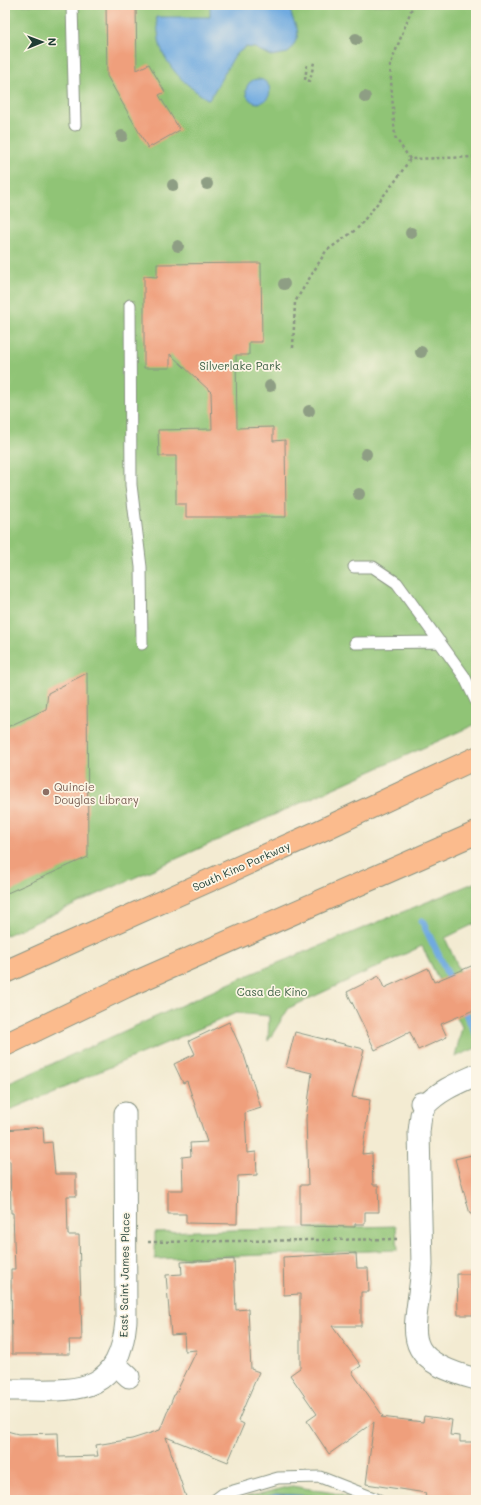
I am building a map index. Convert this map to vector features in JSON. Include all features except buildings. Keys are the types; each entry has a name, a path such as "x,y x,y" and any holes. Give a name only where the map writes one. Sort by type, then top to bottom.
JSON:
{"main road":[{"name":"South Kino Parkway","path":"5,972 300,840 476,758"},
{"path":"5,1045 125,987 476,832"},
{"path":"5,964 28,961"}],"street":[{"path":"476,1075 423,1104 419,1132 421,1286 412,1344 434,1364 457,1374 476,1379"},
{"name":"East Saint James Place","path":"5,1390 79,1389 96,1382 110,1372 122,1370 126,1242 125,1113"}],"lane":[{"path":"72,5 75,125"},
{"path":"130,305 131,485 141,567 142,644"},
{"path":"354,567 373,567 397,583 464,676 476,701"},
{"path":"355,643 440,642"},
{"path":"215,1500 222,1494 278,1478 320,1477 379,1500"}],"path":[{"path":"410,159 395,137 390,66 413,5"},
{"path":"308,65 305,80 310,81 314,62"},
{"path":"410,159 476,157"},
{"path":"293,348 295,302 326,251 357,230 396,180 410,159"},
{"path":"126,1242 421,1238"}],"green space":[{"name":"Silverlake Park","path":"5,5 476,5 476,724 5,936"},
{"name":"Casa de Kino","path":"476,882 476,923 445,938 476,1007 476,1048 455,1057 462,1027 422,946 289,1008 268,1041 269,1016 236,1013 5,1112 5,1085 246,976"},
{"path":"396,1226 398,1250 155,1259 155,1232"},
{"path":"292,1486 334,1493 355,1500 235,1500"}],"water":[{"path":"210,5 290,5 291,13 298,33 294,44 288,53 271,56 255,48 246,47 235,55 209,100 187,84 168,62 160,45 156,17 210,17"},
{"path":"253,79 263,79 270,86 270,96 263,103 253,103 246,96 246,86"},
{"path":"276,1494 317,1496 334,1500 252,1500"}],"waterway":[{"path":"422,921 452,983"},
{"path":"462,1005 476,1034"}],"place":[{"name":"Quincie Douglas Library","path":"46,792"}]}
